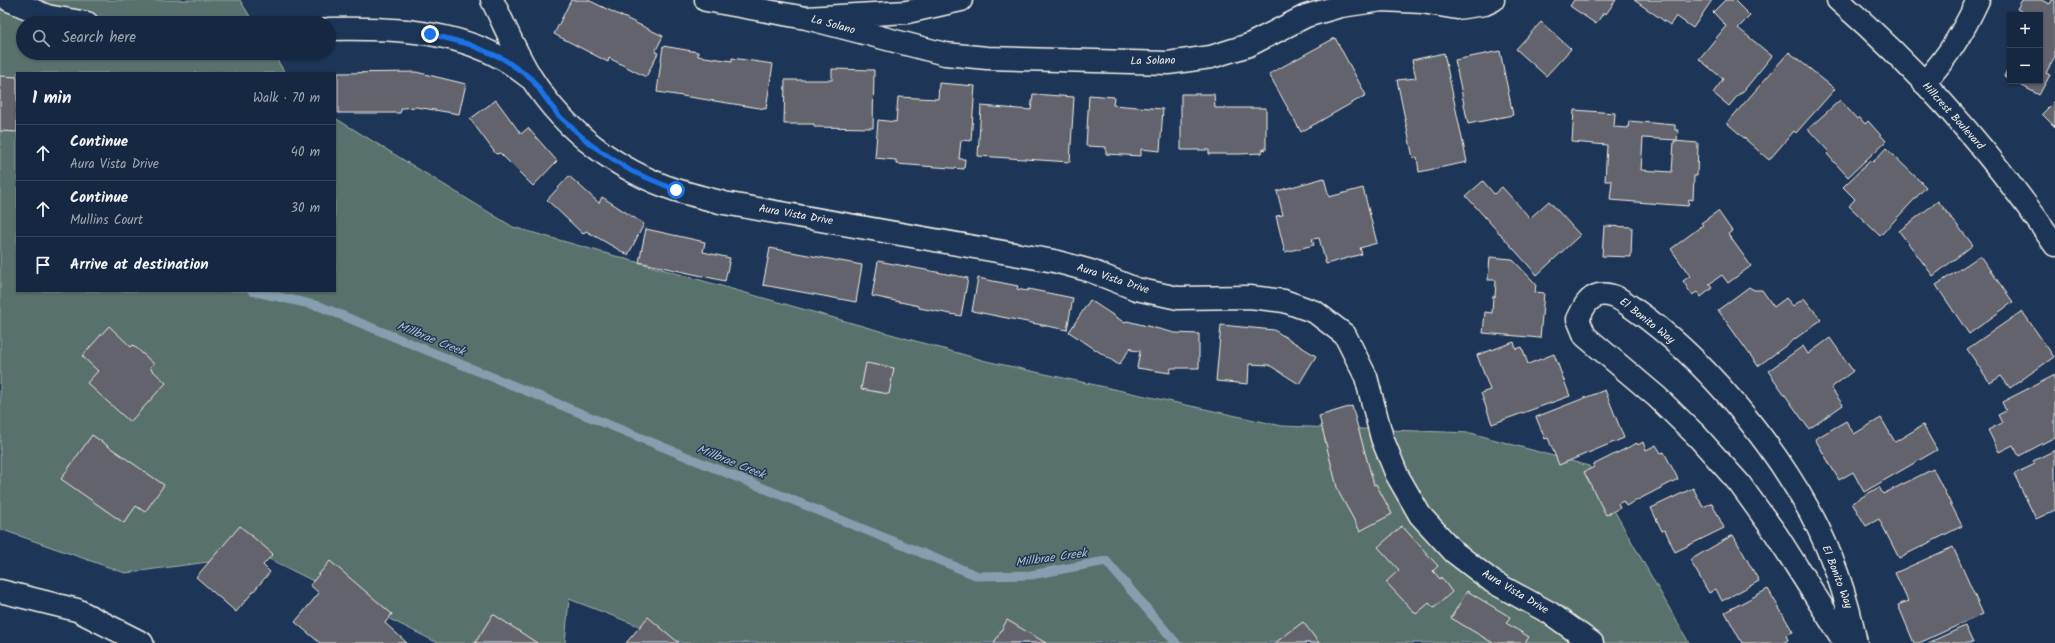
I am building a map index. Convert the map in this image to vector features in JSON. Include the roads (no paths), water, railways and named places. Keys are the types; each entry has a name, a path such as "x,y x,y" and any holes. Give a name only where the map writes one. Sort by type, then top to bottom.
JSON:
{"street":[{"path":"9,0 47,16"},
{"path":"492,0 531,78"},
{"path":"706,0 806,18 907,12 961,0"},
{"name":"La Solano","path":"806,18 945,54 987,58 1168,63 1211,57 1249,45 1306,16 1340,6 1382,0 1422,2 1457,8 1485,4 1493,0"},
{"name":"Hillcrest Boulevard","path":"1838,0 1924,83 1984,150 2055,244"},
{"path":"1924,83 1947,56 1965,28 1978,0"},
{"path":"336,29 379,28 430,34 468,44 502,58 531,78"},
{"name":"Aura Vista Drive","path":"531,78 558,115 590,144 631,171 676,190 724,202 1054,261 1092,271 1136,289 1178,298 1250,297 1284,301 1315,312 1345,335 1366,377 1382,438 1397,475 1420,515 1454,552 1493,582 1550,613 1592,643"},
{"name":"El Bonito Way","path":"1845,643 1776,534 1739,483 1697,436 1657,397 1585,336 1578,319 1585,304 1599,295 1614,296 1643,316 1688,354 1735,404 1775,455 1810,512 1836,569 1850,613 1856,643"},
{"path":"0,591 77,610 142,643"}],"waterway":[{"name":"Millbrae Creek","path":"256,292 319,306 978,576 1031,575 1106,561 1176,643"}]}
